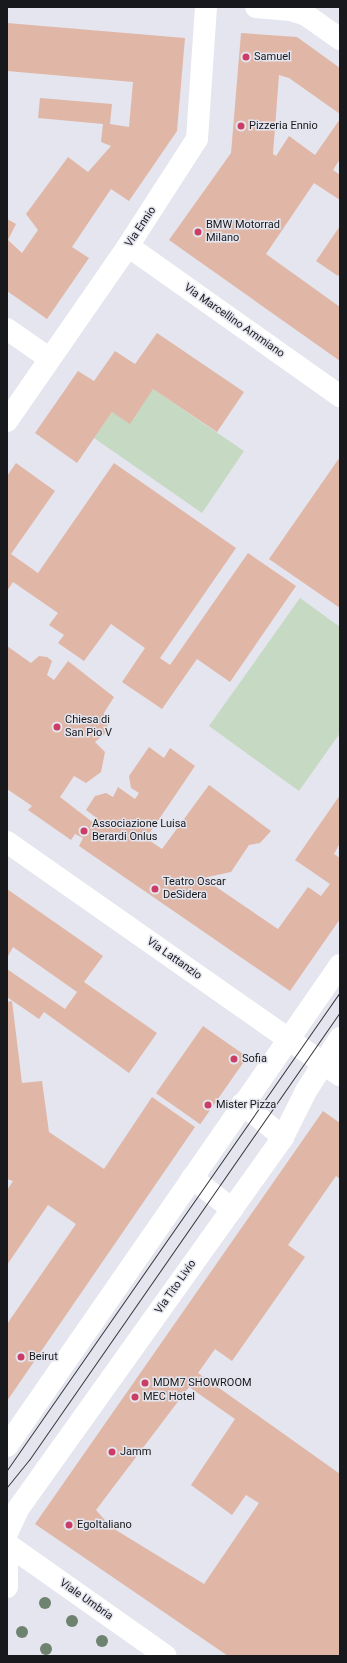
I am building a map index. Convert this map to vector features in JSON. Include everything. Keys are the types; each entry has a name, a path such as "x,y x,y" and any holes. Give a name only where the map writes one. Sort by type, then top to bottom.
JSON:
{"street":[{"name":"Via Ennio","path":"7,421 128,246 197,139 206,7"},
{"path":"256,7 291,10 306,15 340,39"},
{"name":"Via Marcellino Ammiano","path":"128,246 340,396"},
{"path":"7,329 50,359"},
{"name":"Via Lattanzio","path":"7,842 332,1070"},
{"path":"7,1446 242,1104 340,965"},
{"name":"Via Tito Livio","path":"7,1533 18,1509 332,1070 340,1038"},
{"path":"242,1104 283,1137"},
{"path":"192,1178 232,1209"},
{"name":"Viale Umbria","path":"7,1544 166,1656"},
{"path":"7,1566 7,1587"}],"green space":[{"path":"153,389 244,451 202,513 94,438 112,412"},
{"path":"300,598 340,627 340,733 299,791 209,726"}],"building":[{"path":"7,23 185,38 177,131 129,201 111,189 72,247 89,258 47,319 7,291 7,219 16,224 8,240 22,253 38,230 26,214 68,157 88,172 111,146 101,142 103,124 38,118 40,98 112,104 110,124 129,127 133,82 7,71"},
{"path":"241,33 297,37 340,68 340,114 289,78 279,75 273,154 276,156 289,136 315,155 340,119 340,159 333,170 340,175 340,200 314,183 266,254 340,307 340,361 169,240 231,153"},
{"path":"340,226 340,273 338,276 316,261"},
{"path":"157,333 244,392 217,432 153,389 130,424 112,412 77,463 35,433 78,371 94,381 115,351 135,364"},
{"path":"340,457 340,608 269,559"},
{"path":"16,463 55,491 11,554 38,573 114,463 236,548 160,658 170,665 248,553 296,586 230,682 197,659 162,709 122,682 145,648 111,624 84,661 58,643 64,635 49,625 58,613 13,582 7,591 7,476"},
{"path":"7,646 31,663 39,656 47,657 52,661 47,675 54,680 68,661 114,697 104,713 108,721 107,732 95,742 105,752 101,772 86,783 74,776 60,797 95,824 98,819 86,810 95,796 106,793 113,797 118,787 135,799 139,793 131,788 129,776 149,747 164,758 170,748 195,766 149,834 145,832 143,836 162,849 209,785 271,831 260,843 249,845 231,872 203,878 278,929 308,887 321,896 330,884 295,860 340,795 340,843 334,854 340,858 340,919 290,991 79,846 83,838 75,834 71,840 28,810 32,806 7,789"},
{"path":"7,889 103,956 84,982 157,1033 129,1073 44,1012 39,1019 7,997 7,969 65,1009 77,992 13,947 7,958"},
{"path":"12,1001 22,1083 42,1081 49,1132 104,1169 152,1097 195,1127 7,1401 7,1324 76,1224 48,1205 7,1265 7,1190 13,1181 7,1179 7,1002"},
{"path":"203,1026 247,1057 200,1124 156,1093"},
{"path":"323,1111 340,1123 340,1179 336,1176 288,1245 305,1257 232,1361 215,1349 198,1373 340,1474 340,1656 228,1656 35,1524","holes":["189,1387 235,1419 191,1485 232,1515 246,1495 259,1503 204,1584 111,1527 96,1510"]}],"tram line":[{"path":"7,1470 340,992"},
{"path":"7,1487 29,1460 340,1012"}],"place":[{"name":"Samuel","path":"246,57"},
{"name":"Pizzeria Ennio","path":"241,126"},
{"name":"BMW Motorrad Milano","path":"198,232"},
{"name":"Chiesa di San Pio V","path":"57,727"},
{"name":"Associazione Luisa Berardi Onlus","path":"84,831"},
{"name":"Teatro Oscar DeSidera","path":"155,889"},
{"name":"Sofia","path":"234,1059"},
{"name":"Mister Pizza","path":"208,1105"},
{"name":"Beirut","path":"21,1357"},
{"name":"MDM7 SHOWROOM","path":"145,1383"},
{"name":"MEC Hotel","path":"135,1397"},
{"name":"Jamm","path":"112,1452"},
{"name":"EgoItaliano","path":"69,1525"}]}
